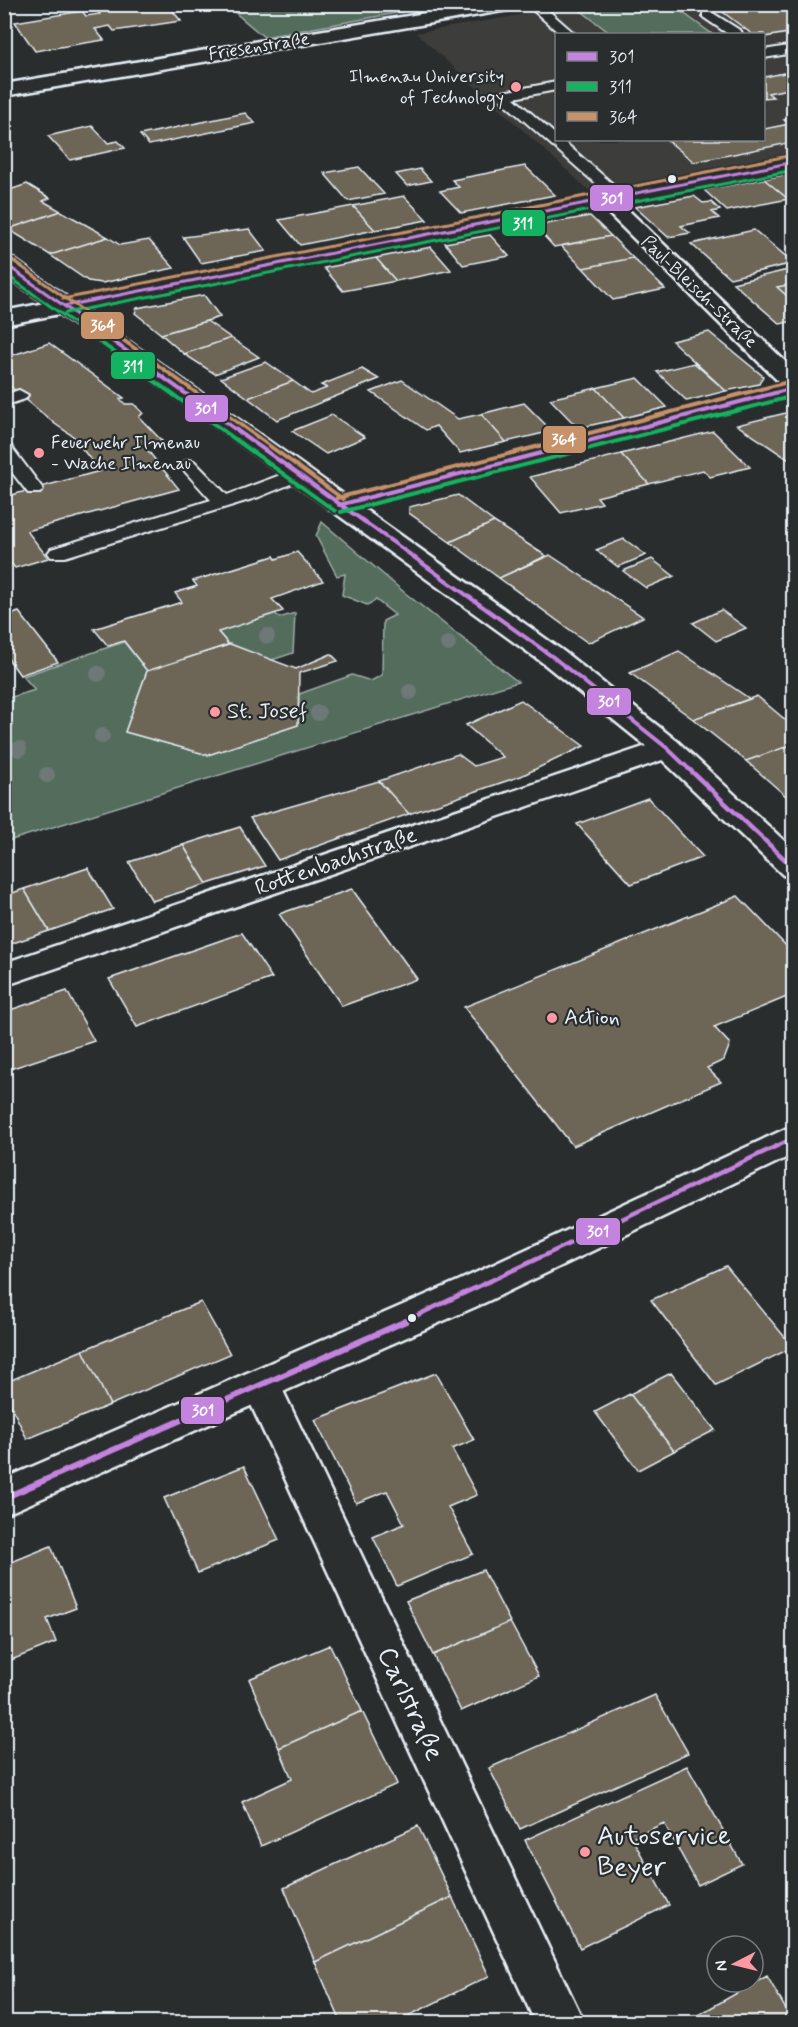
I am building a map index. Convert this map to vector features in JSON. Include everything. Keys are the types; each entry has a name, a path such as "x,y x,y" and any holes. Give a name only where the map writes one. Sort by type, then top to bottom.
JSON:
{"street":[{"name":"Friesenstraße","path":"4,90 514,4"},
{"path":"4,318 794,162"},
{"name":"Paul-Bleisch-Straße","path":"611,198 794,386"},
{"path":"4,263 554,657 667,748 794,868"},
{"path":"339,505 794,386"},
{"name":"Rottenbachstraße","path":"4,975 667,748"},
{"path":"4,1498 471,1292 794,1138"},
{"name":"Carlstraße","path":"261,1385 560,2022"}],"lane":[{"path":"532,4 567,33"},
{"path":"708,14 735,33"},
{"path":"765,54 794,49"},
{"path":"555,86 503,96 611,198"},
{"path":"4,449 34,489"},
{"path":"188,465 223,502"},
{"path":"58,553 223,502 297,475"}],"shaded area":[{"name":"Ilmenau University of Technology","path":"578,5 793,5 793,153 593,194 416,33"}],"green space":[{"path":"393,4 402,12 264,37 226,5"},
{"path":"610,4 722,4 682,12 711,33 610,33 580,10"},
{"path":"322,522 405,593 518,682 5,842 5,699 35,690 23,676 124,642 147,671 125,732 208,755 298,725 299,694 352,675 371,681 382,675 383,621 395,615 376,600 367,605 342,595 345,574 337,576 316,536"},
{"path":"275,613 279,618 295,613 293,653 272,660 229,645 218,632"}],"building":[{"path":"93,4 167,4 181,21 114,31 110,26 95,29 104,40 35,51 15,22 82,11 86,16 100,14"},
{"path":"730,4 794,4 794,32 765,37 765,33 751,33 716,7"},
{"path":"794,71 794,88 768,93 773,97 765,98 765,77"},
{"path":"245,113 255,123 149,145 140,135"},
{"path":"794,118 794,142 694,162 668,141 765,141 765,129 789,124 784,120"},
{"path":"92,126 108,143 118,141 125,148 70,160 48,136"},
{"path":"525,166 555,195 461,213 440,191 459,187 452,180"},
{"path":"359,167 384,194 348,201 324,173"},
{"path":"420,169 431,181 407,186 396,174"},
{"path":"794,173 794,198 788,199 764,179"},
{"path":"764,179 788,199 727,211 704,190"},
{"path":"27,184 50,198 43,201 61,211 8,229 4,227 4,192"},
{"path":"404,196 427,220 375,230 353,206"},
{"path":"694,196 703,203 711,202 720,210 712,212 719,218 681,226 690,233 668,237 635,207"},
{"path":"353,206 375,230 300,245 279,220"},
{"path":"61,211 108,237 50,255 8,229"},
{"path":"590,216 611,236 554,247 535,226"},
{"path":"249,229 266,251 201,263 183,237"},
{"path":"754,230 794,263 730,278 691,244"},
{"path":"490,235 509,256 463,265 445,243"},
{"path":"611,236 633,258 583,268 561,246"},
{"path":"108,237 120,245 149,240 174,268 102,283 88,281 50,255"},
{"path":"431,247 451,270 396,281 376,258"},
{"path":"376,258 396,281 343,291 324,268"},
{"path":"633,258 665,289 613,300 583,268"},
{"path":"792,269 794,284 777,287 794,302 794,321 780,324 733,283"},
{"path":"794,284 794,302 777,287"},
{"path":"204,295 220,317 161,334 135,313 137,308"},
{"path":"207,321 231,338 184,354 161,334"},
{"path":"709,332 763,376 759,384 726,391 672,341"},
{"path":"231,338 259,357 215,374 184,354"},
{"path":"49,343 124,398 120,399 125,404 134,404 143,413 139,417 162,441 144,446 179,489 27,531 48,558 15,568 4,555 4,497 100,471 75,440 77,439 55,424 4,381 4,358"},
{"path":"266,362 293,381 248,398 221,378"},
{"path":"694,363 726,391 687,401 657,372"},
{"path":"362,369 379,379 277,420 248,398 293,381 311,394 327,388 321,385"},
{"path":"638,378 667,407 624,418 596,388"},
{"path":"402,380 458,419 481,414 506,442 460,453 436,426 426,430 371,392"},
{"path":"596,388 624,418 578,428 550,399"},
{"path":"524,403 552,431 506,442 481,414"},
{"path":"794,411 794,463 737,425"},
{"path":"332,415 365,437 326,454 292,431"},
{"path":"713,431 750,467 710,477 703,470 649,484 621,454"},
{"path":"621,454 649,484 597,497 602,503 561,513 530,477"},
{"path":"458,495 494,522 450,542 409,513 409,507"},
{"path":"494,522 546,556 499,578 450,542"},
{"path":"624,539 646,555 618,567 596,550"},
{"path":"297,552 323,581 272,599 283,611 218,632 229,645 147,671 124,641 108,646 94,629 182,602 175,593 197,586 193,581 274,556 276,559"},
{"path":"550,555 643,617 588,643 499,578"},
{"path":"652,559 674,576 646,588 623,571"},
{"path":"721,610 746,628 716,641 693,623"},
{"path":"19,612 58,662 20,675 4,653 4,617"},
{"name":"St. Josef","path":"230,644 296,669 331,654 338,661 299,673 298,725 208,755 125,732 147,671"},
{"path":"679,651 750,699 693,719 630,673"},
{"path":"757,696 794,727 794,744 746,761 693,719"},
{"path":"521,700 584,746 521,776 409,814 379,781 458,754 474,766 503,757 466,725"},
{"path":"794,744 794,803 746,761"},
{"path":"379,781 409,814 278,860 250,818"},
{"path":"648,798 703,857 631,884 577,824"},
{"path":"240,827 265,866 207,884 183,845"},
{"path":"183,845 207,884 152,901 129,862"},
{"path":"88,868 113,909 49,931 24,889"},
{"path":"24,889 49,931 4,946 4,896"},
{"path":"352,889 417,979 342,1006 279,914"},
{"path":"738,896 794,954 794,994 714,1027 730,1044 724,1060 707,1068 721,1082 573,1146 464,1007"},
{"path":"242,933 272,978 137,1027 109,979"},
{"path":"67,991 94,1041 4,1071 4,1012"},
{"path":"726,1266 793,1347 716,1385 651,1300"},
{"path":"201,1302 230,1354 110,1405 83,1350"},
{"path":"83,1350 110,1405 27,1439 4,1391 4,1383"},
{"path":"436,1373 474,1440 452,1449 477,1495 448,1507 473,1554 397,1586 373,1537 404,1524 387,1491 356,1503 315,1420"},
{"path":"671,1373 715,1430 674,1451 630,1394"},
{"path":"630,1394 674,1451 638,1470 595,1412"},
{"path":"244,1466 279,1540 198,1573 164,1498"},
{"path":"51,1546 76,1608 47,1619 56,1642 4,1663 4,1565"},
{"path":"483,1570 510,1622 433,1655 406,1601"},
{"path":"510,1622 539,1676 461,1711 433,1655"},
{"path":"330,1645 362,1711 279,1748 249,1679"},
{"path":"655,1695 688,1753 520,1829 489,1768"},
{"path":"362,1711 397,1784 261,1846 242,1802 292,1779 279,1748"},
{"name":"Autoservice Beyer","path":"687,1766 742,1864 698,1885 664,1823 632,1838 669,1905 580,1948 525,1840"},
{"path":"418,1826 452,1897 315,1962 284,1888"},
{"path":"452,1897 489,1976 396,2022 341,2022 315,1962"},
{"path":"767,1976 793,2022 693,2022 691,2019 735,1994 765,1994 765,1977"}],"transit line":[{"name":"364","path":"63,299 793,155"},
{"name":"301","path":"64,306 794,162"},
{"name":"311","path":"65,313 794,170"},
{"name":"364","path":"8,257 343,499"},
{"name":"301","path":"4,263 553,657 667,748 794,868"},
{"name":"311","path":"4,273 335,511"},
{"name":"364","path":"337,498 792,381"},
{"name":"301","path":"339,505 794,388"},
{"name":"311","path":"341,512 794,396"},
{"name":"301","path":"4,1498 471,1292 794,1138"}],"place":[{"name":"Ilmenau University of Technology","path":"516,87"},
{"name":"Feuerwehr Ilmenau - Wache Ilmenau","path":"39,453"},
{"name":"St. Josef","path":"215,712"},
{"name":"Action","path":"552,1018"},
{"name":"Autoservice Beyer","path":"585,1852"}]}
